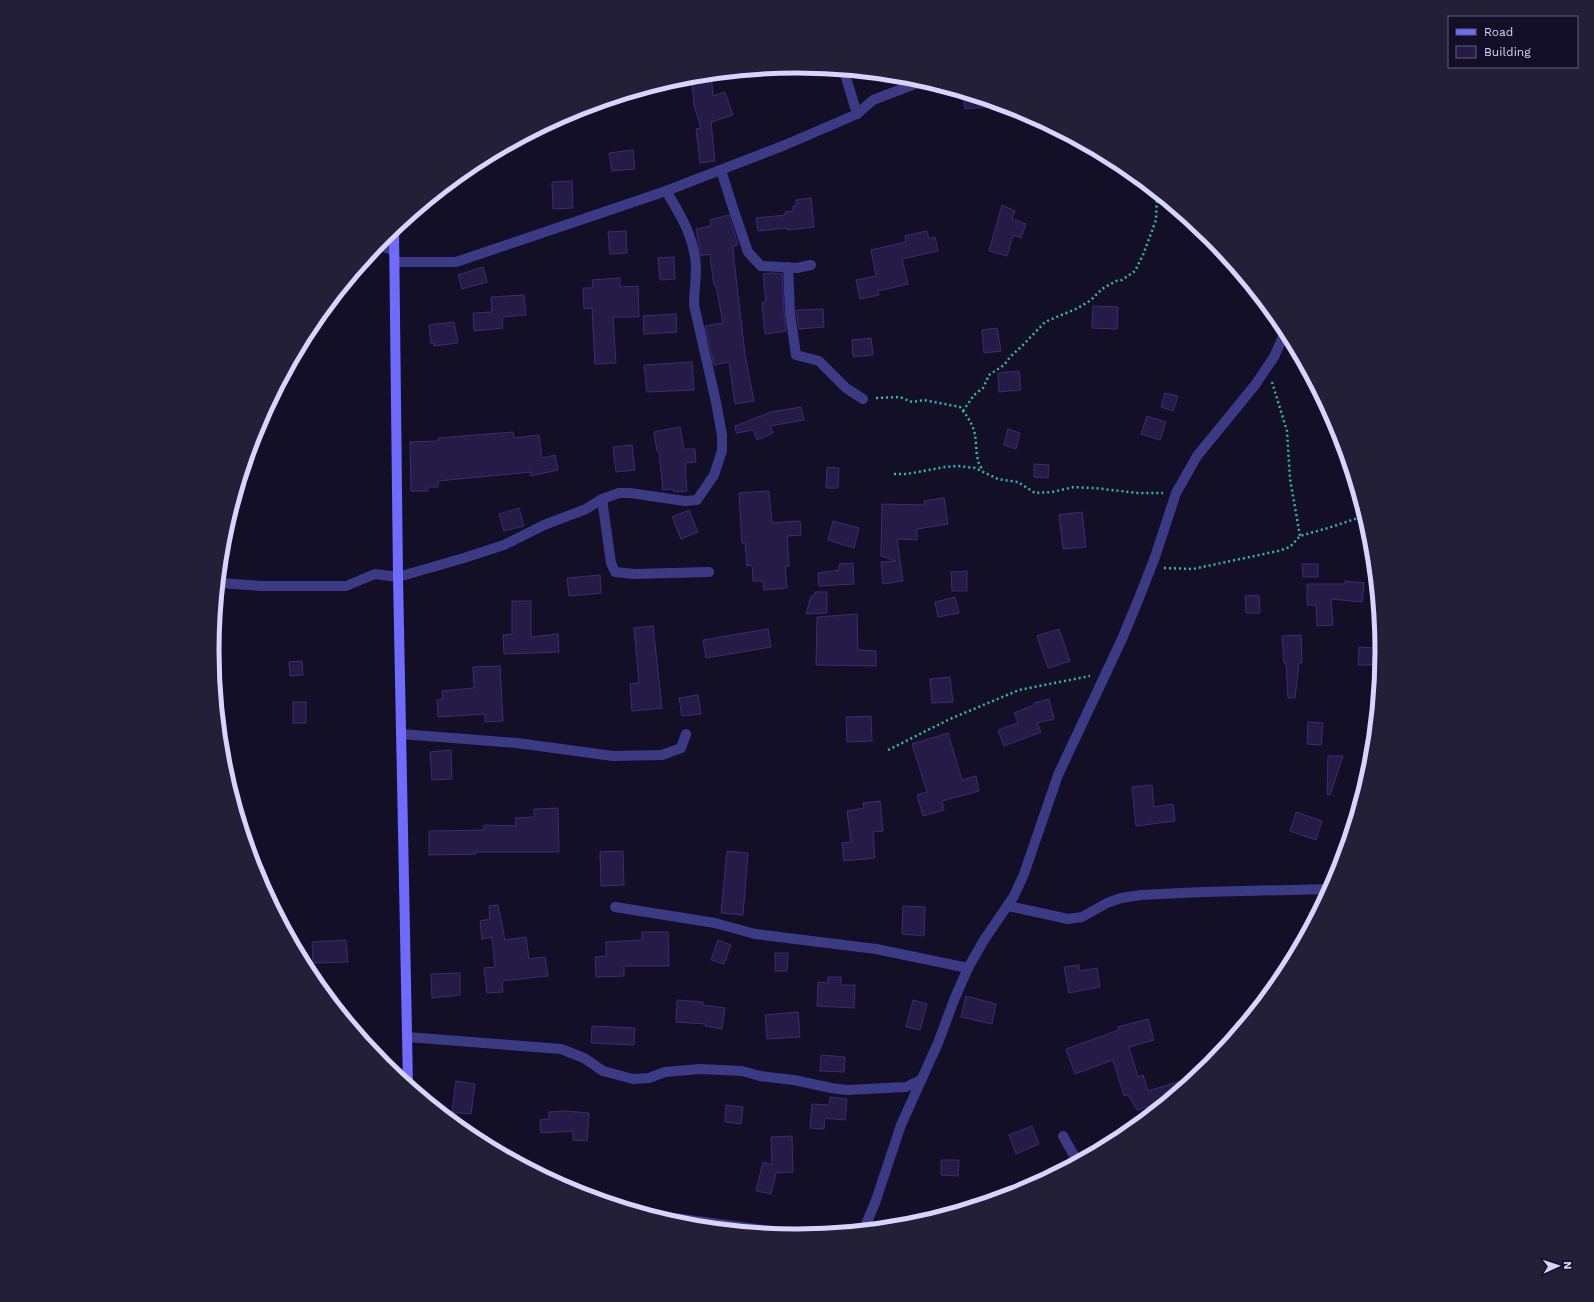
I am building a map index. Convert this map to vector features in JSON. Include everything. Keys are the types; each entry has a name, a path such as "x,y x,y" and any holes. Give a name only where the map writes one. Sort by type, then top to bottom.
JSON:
{"street":[{"path":"845,75 857,114"},
{"path":"395,262 456,262 666,191 722,170 857,114 873,100 913,85"},
{"path":"722,170 748,252 761,266 788,268 811,266"},
{"path":"223,583 262,586 346,586 374,574 398,577 504,545 544,525 586,509 602,498 619,493 630,493 685,502 697,500 714,475 722,451 722,435 719,415 694,305 696,268 692,244 682,217 666,191"},
{"path":"394,237 398,577 408,1078"},
{"path":"383,247 393,250"},
{"path":"788,268 790,313 796,354 819,361 846,388 863,399"},
{"path":"866,1225 875,1203 900,1125 938,1043 968,968 984,940 1014,896 1024,874 1058,775 1122,639 1151,566 1176,493 1197,456 1267,368 1274,357 1283,337"},
{"path":"602,498 612,563 615,572 634,574 709,572"},
{"path":"401,734 517,743 613,756 662,755 681,748 686,734"},
{"path":"1008,906 1068,919 1082,917 1106,902 1121,898 1203,892 1323,889"},
{"path":"615,906 715,922 755,934 876,949 968,968"},
{"path":"406,1037 561,1049 584,1058 603,1071 633,1079 649,1078 665,1072 700,1069 742,1071 760,1076 794,1080 847,1090 906,1087 921,1080"},
{"path":"1063,1136 1075,1158"}],"path":[{"path":"963,411 974,395 982,388 989,375 1004,365 1045,322 1078,308 1091,300 1102,289 1122,280 1135,271 1143,255 1156,220 1157,198"},
{"path":"1267,368 1287,431 1290,479 1300,536"},
{"path":"863,399 900,397 912,402 924,400 960,407 971,422 975,434 978,465 984,471"},
{"path":"894,474 907,474 958,466 976,468 998,479 1018,482 1035,493 1052,492 1074,487 1138,493 1176,493"},
{"path":"1151,566 1193,569 1290,547 1300,536 1359,518"},
{"path":"888,750 950,719 1019,690 1105,674"}],"building":[{"path":"712,80 713,96 725,92 733,115 711,122 715,161 700,163 696,129 701,128 694,102 692,83"},
{"path":"964,98 989,106 965,109"},
{"path":"633,150 635,169 612,171 609,153"},
{"path":"572,181 573,208 553,209 552,182"},
{"path":"811,198 814,227 758,231 756,218 785,215 785,212 793,211 793,206 796,206 796,200"},
{"path":"1002,205 1015,211 1012,219 1026,224 1021,238 1013,235 1007,256 989,251"},
{"path":"729,215 738,245 733,246 734,260 745,355 754,401 735,404 729,362 714,365 705,326 723,323 716,286 714,286 710,254 701,256 696,229 711,226 710,220"},
{"path":"626,231 627,253 610,254 608,232"},
{"path":"927,231 929,239 935,237 938,251 902,259 908,284 878,291 879,295 860,299 856,280 876,276 871,250 906,242 905,236"},
{"path":"674,257 675,279 660,280 658,258"},
{"path":"483,267 487,282 462,289 458,275"},
{"path":"763,274 782,274 786,331 765,334 762,302 766,302"},
{"path":"620,278 620,287 638,286 639,317 613,317 616,363 595,364 592,308 584,309 583,288 593,288 592,280"},
{"path":"524,295 526,315 502,317 503,328 474,331 473,313 492,312 491,297"},
{"path":"1093,306 1118,307 1117,329 1092,328"},
{"path":"823,309 824,327 799,329 796,310"},
{"path":"676,314 677,332 644,334 643,316"},
{"path":"454,322 458,343 434,346 434,343 431,344 429,325"},
{"path":"997,328 1001,351 984,353 982,330"},
{"path":"871,338 873,355 853,357 852,340"},
{"path":"692,362 694,390 647,392 644,365"},
{"path":"1019,371 1021,390 999,392 998,373"},
{"path":"1165,393 1178,396 1173,411 1161,407"},
{"path":"801,407 804,420 770,426 773,433 757,440 753,430 736,433 735,426 771,412"},
{"path":"1147,416 1166,422 1160,440 1141,434"},
{"path":"680,427 684,449 695,449 696,462 685,463 687,491 674,492 673,489 663,490 659,451 657,451 654,432"},
{"path":"1008,429 1020,433 1016,449 1004,445"},
{"path":"513,432 514,438 539,435 542,458 555,455 558,470 531,476 531,472 438,481 438,487 428,487 428,491 411,491 410,442 439,441 438,438"},
{"path":"632,445 635,470 616,472 613,447"},
{"path":"1034,464 1049,465 1048,478 1034,477"},
{"path":"827,467 839,468 838,488 826,488"},
{"path":"769,491 772,523 800,521 801,535 787,536 789,566 785,566 787,588 764,590 763,581 753,581 752,565 747,566 745,543 742,543 739,493"},
{"path":"944,498 948,524 917,529 917,540 897,539 903,581 883,584 881,562 896,561 881,556 882,504 925,505 924,501"},
{"path":"519,508 524,526 504,531 499,514"},
{"path":"689,510 698,532 681,539 672,517"},
{"path":"1082,512 1086,547 1063,549 1059,515"},
{"path":"833,521 859,528 854,548 828,540"},
{"path":"853,563 854,584 819,586 818,573 839,570 839,564"},
{"path":"1302,564 1318,564 1318,577 1303,577"},
{"path":"967,571 967,591 952,591 951,572"},
{"path":"600,575 601,593 569,596 567,578"},
{"path":"1345,581 1364,583 1362,602 1331,599 1333,625 1317,626 1316,605 1307,605 1307,584 1345,584"},
{"path":"815,592 827,592 827,613 806,614 811,596 814,596"},
{"path":"1259,595 1260,613 1246,613 1245,596"},
{"path":"955,597 959,613 938,617 935,602"},
{"path":"512,601 531,601 531,637 558,634 559,652 504,654 503,635 512,634"},
{"path":"857,614 858,650 876,651 876,666 816,665 817,617"},
{"path":"653,626 662,708 632,711 630,684 639,683 634,628"},
{"path":"768,629 771,647 706,658 703,640"},
{"path":"1059,629 1070,661 1048,668 1037,636"},
{"path":"1301,635 1302,663 1299,663 1295,698 1288,698 1286,663 1284,663 1282,636"},
{"path":"1359,647 1375,648 1375,665 1358,665"},
{"path":"302,661 303,675 290,676 289,662"},
{"path":"500,666 503,721 485,722 485,714 438,717 437,700 443,699 442,691 474,688 473,667"},
{"path":"950,677 953,702 932,703 930,679"},
{"path":"698,695 701,714 682,716 679,698"},
{"path":"1049,699 1054,719 1037,723 1041,732 1004,746 998,730 1018,723 1014,713 1034,705 1034,703"},
{"path":"293,702 306,702 306,723 293,723"},
{"path":"871,716 872,741 847,742 846,717"},
{"path":"1308,722 1323,723 1321,745 1307,744"},
{"path":"948,733 962,780 976,776 979,791 942,801 944,810 923,816 917,795 927,792 912,744"},
{"path":"451,750 452,779 432,780 430,752"},
{"path":"1328,756 1343,756 1330,795 1327,794"},
{"path":"1152,785 1154,807 1173,804 1175,821 1136,826 1132,787"},
{"path":"880,801 883,831 873,832 875,858 844,861 842,843 851,842 847,811 864,808 863,803"},
{"path":"558,808 559,852 476,852 476,854 429,855 429,831 484,830 484,825 516,826 515,818 534,817 534,809"},
{"path":"1296,812 1322,821 1316,840 1290,831"},
{"path":"623,851 624,885 601,886 600,852"},
{"path":"727,851 748,853 743,915 721,913"},
{"path":"498,905 505,940 526,937 529,959 545,957 548,976 502,981 503,992 487,993 484,968 495,967 492,937 482,939 480,921 490,919 489,906"},
{"path":"903,906 925,907 924,936 902,934"},
{"path":"642,932 668,932 669,966 624,966 624,976 596,977 595,957 606,956 606,942 642,940"},
{"path":"346,940 348,962 313,963 312,942"},
{"path":"718,940 731,945 724,964 711,960"},
{"path":"775,953 788,953 787,971 775,971"},
{"path":"1079,965 1080,971 1097,968 1100,987 1069,993 1064,967"},
{"path":"460,973 460,995 432,998 431,974"},
{"path":"828,977 841,977 841,985 855,985 854,1008 817,1006 818,982 828,983"},
{"path":"966,996 996,1004 992,1024 961,1017"},
{"path":"677,1000 703,1002 703,1005 725,1008 722,1029 705,1026 706,1024 676,1022"},
{"path":"913,1000 927,1004 920,1030 906,1027"},
{"path":"798,1012 800,1037 767,1039 765,1015"},
{"path":"1148,1019 1154,1040 1129,1047 1138,1077 1143,1075 1148,1091 1185,1080 1156,1104 1137,1110 1128,1095 1124,1096 1113,1060 1075,1074 1066,1049 1119,1030 1118,1027"},
{"path":"592,1026 635,1028 634,1045 591,1043"},
{"path":"821,1055 845,1057 844,1072 820,1071"},
{"path":"456,1081 475,1084 471,1114 452,1112"},
{"path":"830,1097 847,1099 845,1120 825,1118 824,1129 810,1128 812,1104 829,1105"},
{"path":"726,1105 743,1107 741,1124 725,1122"},
{"path":"565,1111 589,1113 587,1141 573,1140 573,1131 541,1133 540,1120 549,1119 549,1112"},
{"path":"1032,1126 1039,1144 1016,1154 1009,1135"},
{"path":"792,1136 793,1172 776,1173 771,1194 756,1191 763,1162 772,1165 771,1137"},
{"path":"941,1160 959,1160 958,1176 941,1175"}]}
